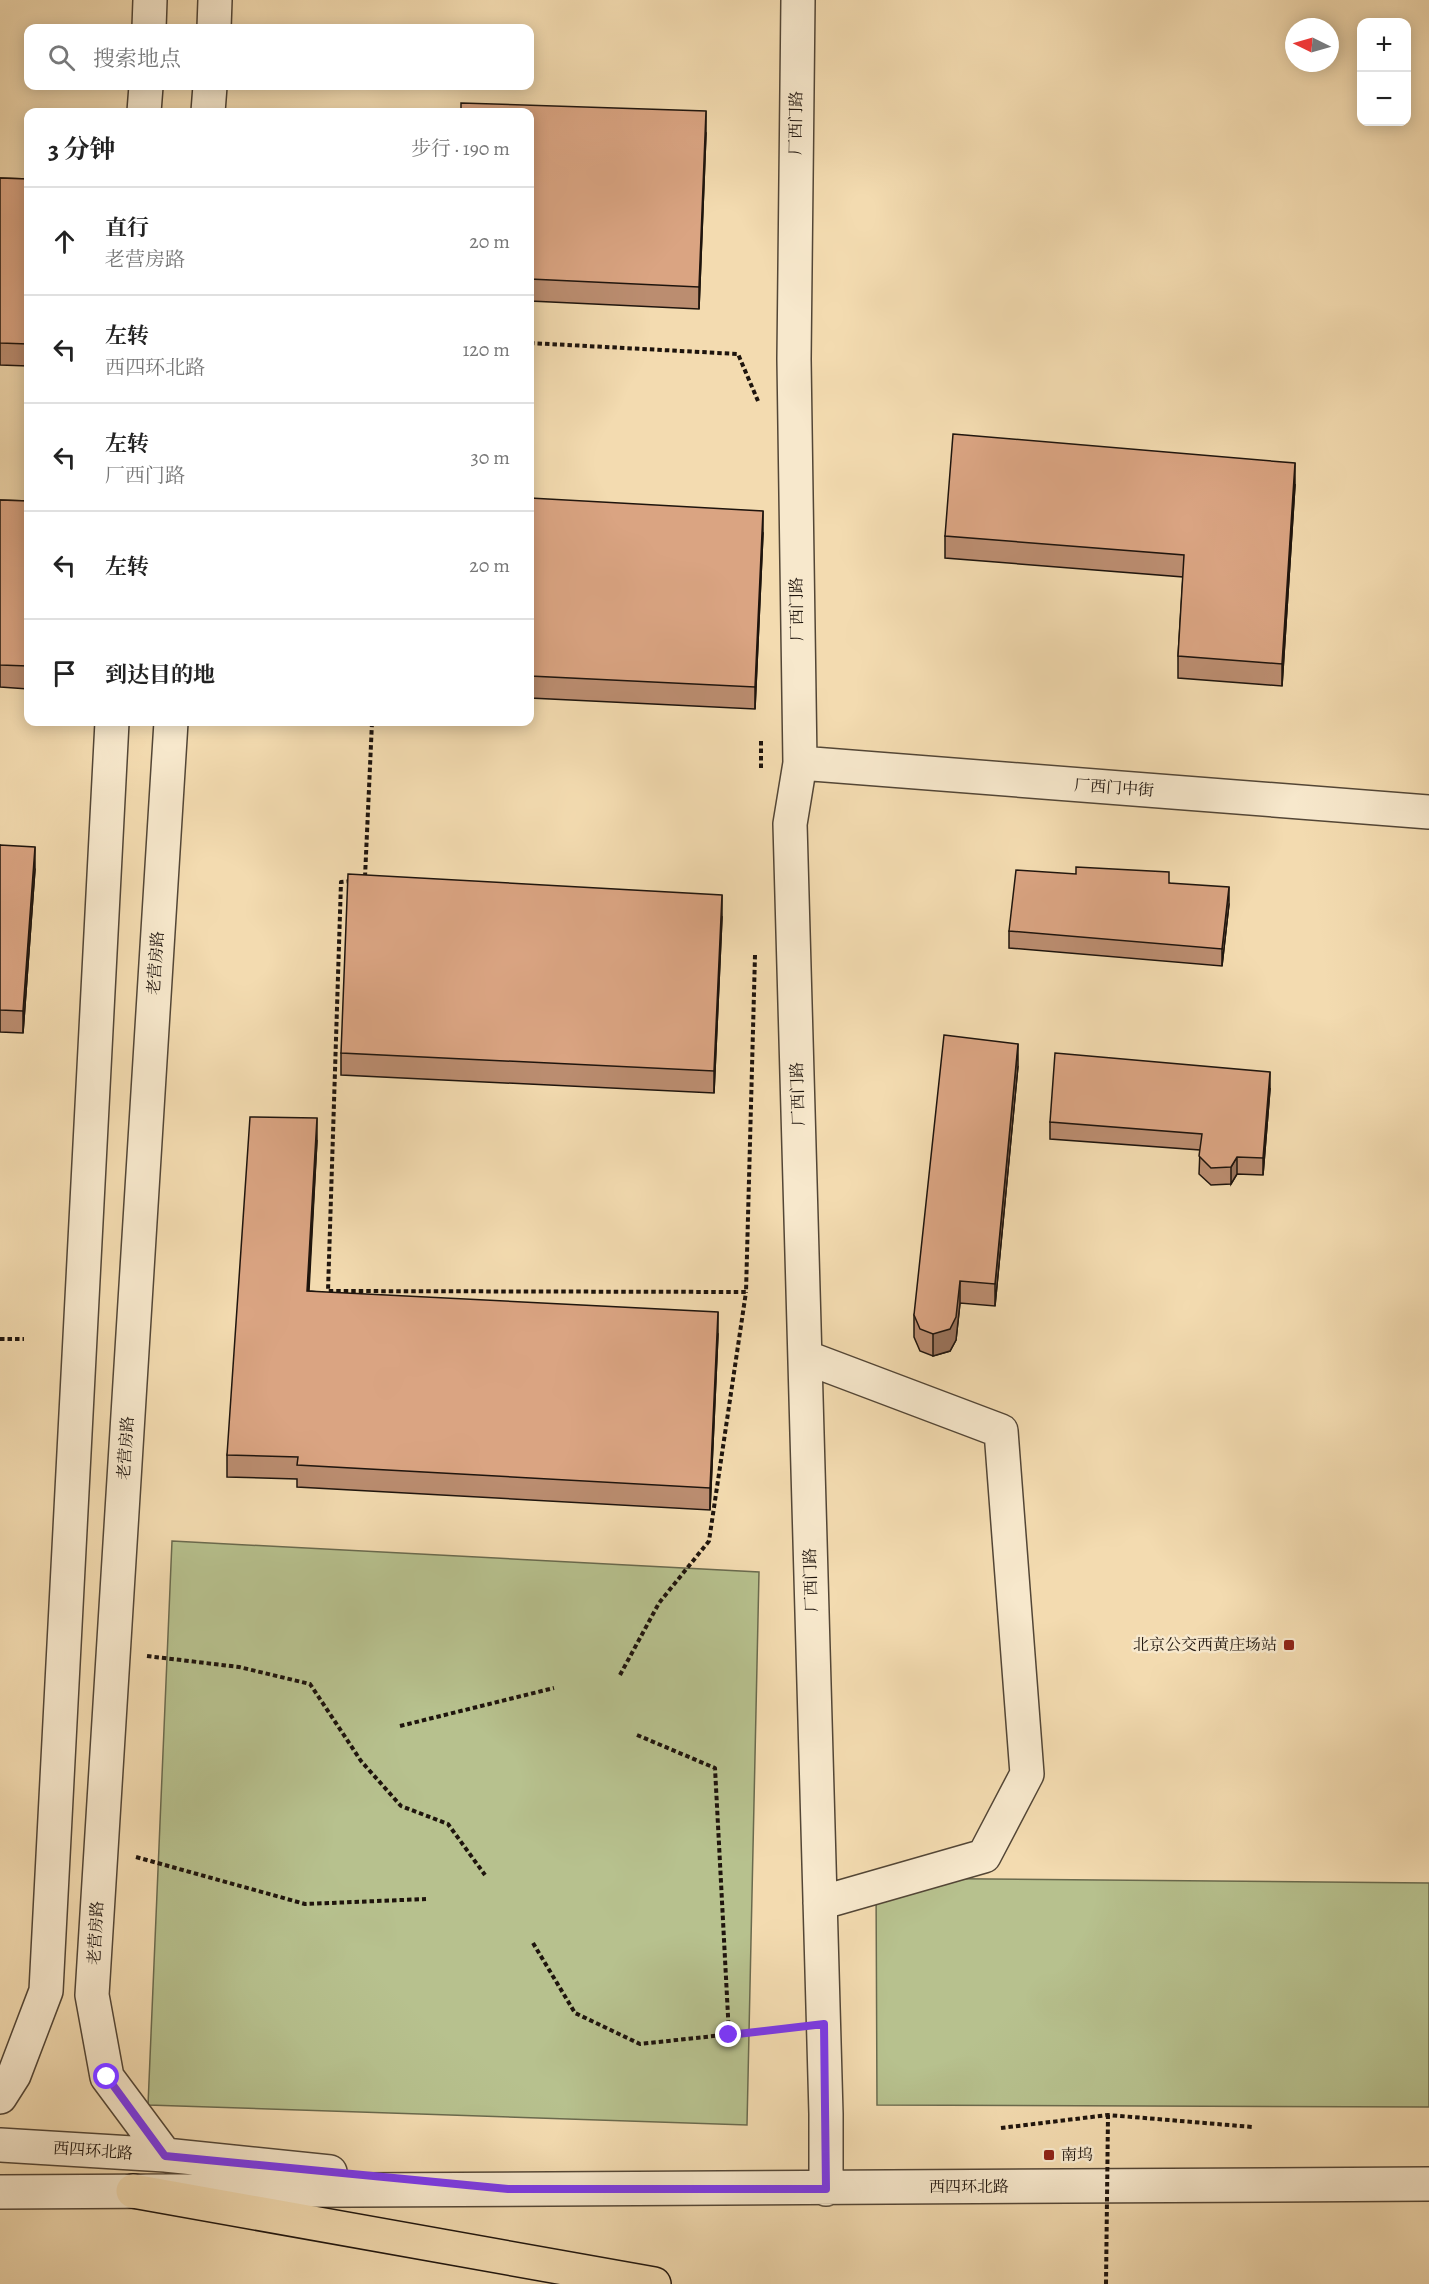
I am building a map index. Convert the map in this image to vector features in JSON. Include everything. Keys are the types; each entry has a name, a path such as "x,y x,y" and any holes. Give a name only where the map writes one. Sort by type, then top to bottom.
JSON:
{"highway":[{"path":"133,2191 654,2284"}],"street":[{"path":"149,24 150,0"},
{"path":"214,24 215,0"},
{"name":"厂西门路","path":"798,0 794,359 800,763 790,824 824,2024 826,2189"},
{"path":"144,108 146,90"},
{"path":"208,108 210,90"},
{"path":"0,2097 14,2075 46,1991 112,726"},
{"name":"老营房路","path":"165,2156 107,2077 92,1995 171,726"},
{"name":"厂西门中街","path":"800,763 1429,812"},
{"path":"805,1357 1001,1431 1027,1774 984,1856 820,1903"},
{"name":"西四环北路","path":"0,2145 165,2156 508,2189"},
{"name":"西四环北路","path":"0,2192 1429,2184"}],"path":[{"path":"534,343 738,354 761,408"},
{"path":"372,726 365,879 341,882 328,1291 746,1292"},
{"path":"760,778 762,730"},
{"path":"620,1675 659,1603 709,1541 746,1292 756,945"},
{"path":"0,1339 24,1339"},
{"path":"113,1652 239,1667 310,1684 361,1761 401,1806 448,1824 485,1875"},
{"path":"400,1726 554,1688"},
{"path":"637,1735 715,1768 729,2035"},
{"path":"100,1856 141,1857 304,1904 426,1899"},
{"path":"533,1943 575,2013 640,2044 824,2024"},
{"path":"1106,2284 1108,2115"},
{"path":"1001,2128 1108,2115 1253,2127"}],"green space":[{"path":"172,1541 759,1572 747,2125 148,2105"},
{"path":"876,1878 1429,1883 1429,2107 877,2105"}],"building":[{"path":"461,103 706,111 699,287 534,279 534,108 461,108"},
{"path":"0,178 24,179 24,344 0,343"},
{"path":"953,434 1295,463 1282,664 1178,656 1184,555 945,536"},
{"path":"534,498 763,511 755,687 534,676"},
{"path":"0,500 24,501 24,666 0,665"},
{"path":"0,845 35,847 23,1011 0,1010"},
{"path":"1076,867 1169,872 1169,883 1229,887 1222,949 1009,931 1016,870 1076,874"},
{"path":"348,874 722,895 714,1071 341,1053"},
{"path":"944,1035 1018,1044 995,1284 960,1281 956,1317 950,1329 933,1334 920,1329 914,1315"},
{"path":"1055,1053 1270,1072 1263,1158 1237,1157 1231,1167 1211,1168 1199,1156 1202,1134 1050,1122"},
{"path":"250,1117 317,1118 307,1291 718,1312 710,1488 297,1465 298,1457 227,1455"}],"place":[{"name":"北京公交西黄庄场站","path":"1289,1645"},
{"name":"南坞","path":"1049,2155"}],"route":[{"path":"107,2077 165,2156 508,2189 826,2189 824,2024 729,2035"}]}
